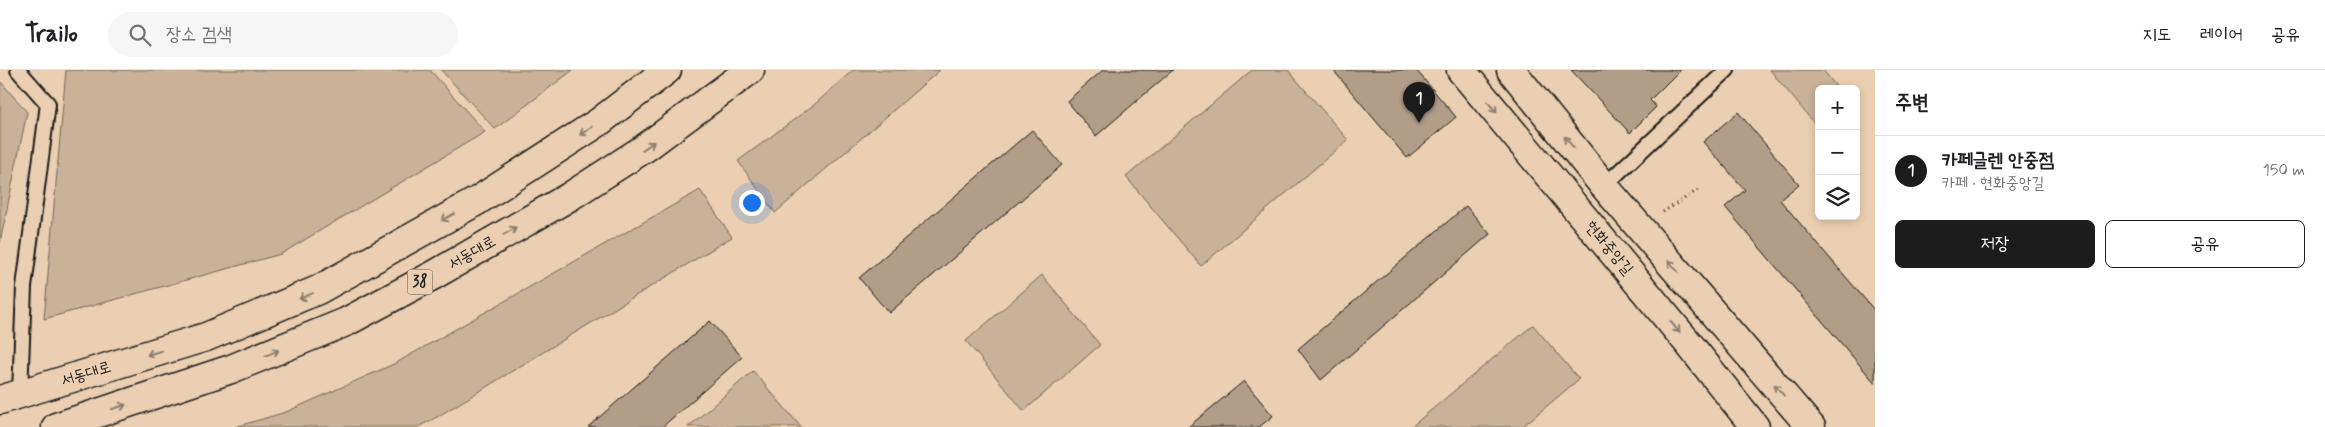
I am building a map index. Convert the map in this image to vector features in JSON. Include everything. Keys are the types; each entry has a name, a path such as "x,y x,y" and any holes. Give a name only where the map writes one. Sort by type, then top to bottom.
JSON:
{"main road":[{"name":"서동대로","path":"10,397 206,337 318,290 485,196 599,122 667,70"},
{"name":"서동대로","path":"56,427 231,369 346,322 434,275 577,192 645,148 750,70"},
{"name":"현화중앙길","path":"1461,70 1683,336 1755,427"},
{"path":"1511,70 1604,186 1811,427"}],"lane":[{"path":"10,397 48,104 18,70"},
{"path":"1604,186 1727,70"}],"path":[{"path":"1640,227 1698,190"}],"shaded area":[{"path":"66,70 430,70 485,132 281,254 44,319"},
{"path":"441,70 573,70 495,129"},
{"path":"853,70 940,70 775,213 738,161 815,104"},
{"path":"1252,70 1288,70 1348,140 1201,266 1126,177"},
{"path":"1770,70 1823,70 1835,85 1815,85 1815,124"},
{"path":"0,81 27,112 0,243"},
{"path":"700,190 732,237 418,427 235,427 286,412 396,363"},
{"path":"1042,275 1100,345 1024,411 966,341"},
{"path":"1533,325 1579,379 1522,427 1411,427"},
{"path":"753,371 801,427 688,427"}],"building":[{"path":"1103,70 1173,70 1096,136 1067,101"},
{"path":"1333,70 1416,70 1456,117 1407,158"},
{"path":"1571,70 1680,70 1650,100 1656,107 1630,133"},
{"path":"1738,112 1799,184 1780,200 1875,311 1875,383 1725,207 1745,190 1703,142"},
{"path":"1032,130 1062,165 889,313 859,278"},
{"path":"1466,206 1490,234 1321,380 1298,349"},
{"path":"710,321 742,357 662,427 588,427"},
{"path":"1244,381 1273,416 1259,427 1188,427"}],"place":[{"name":"카페글렌 안중점","path":"1419,123"}]}
